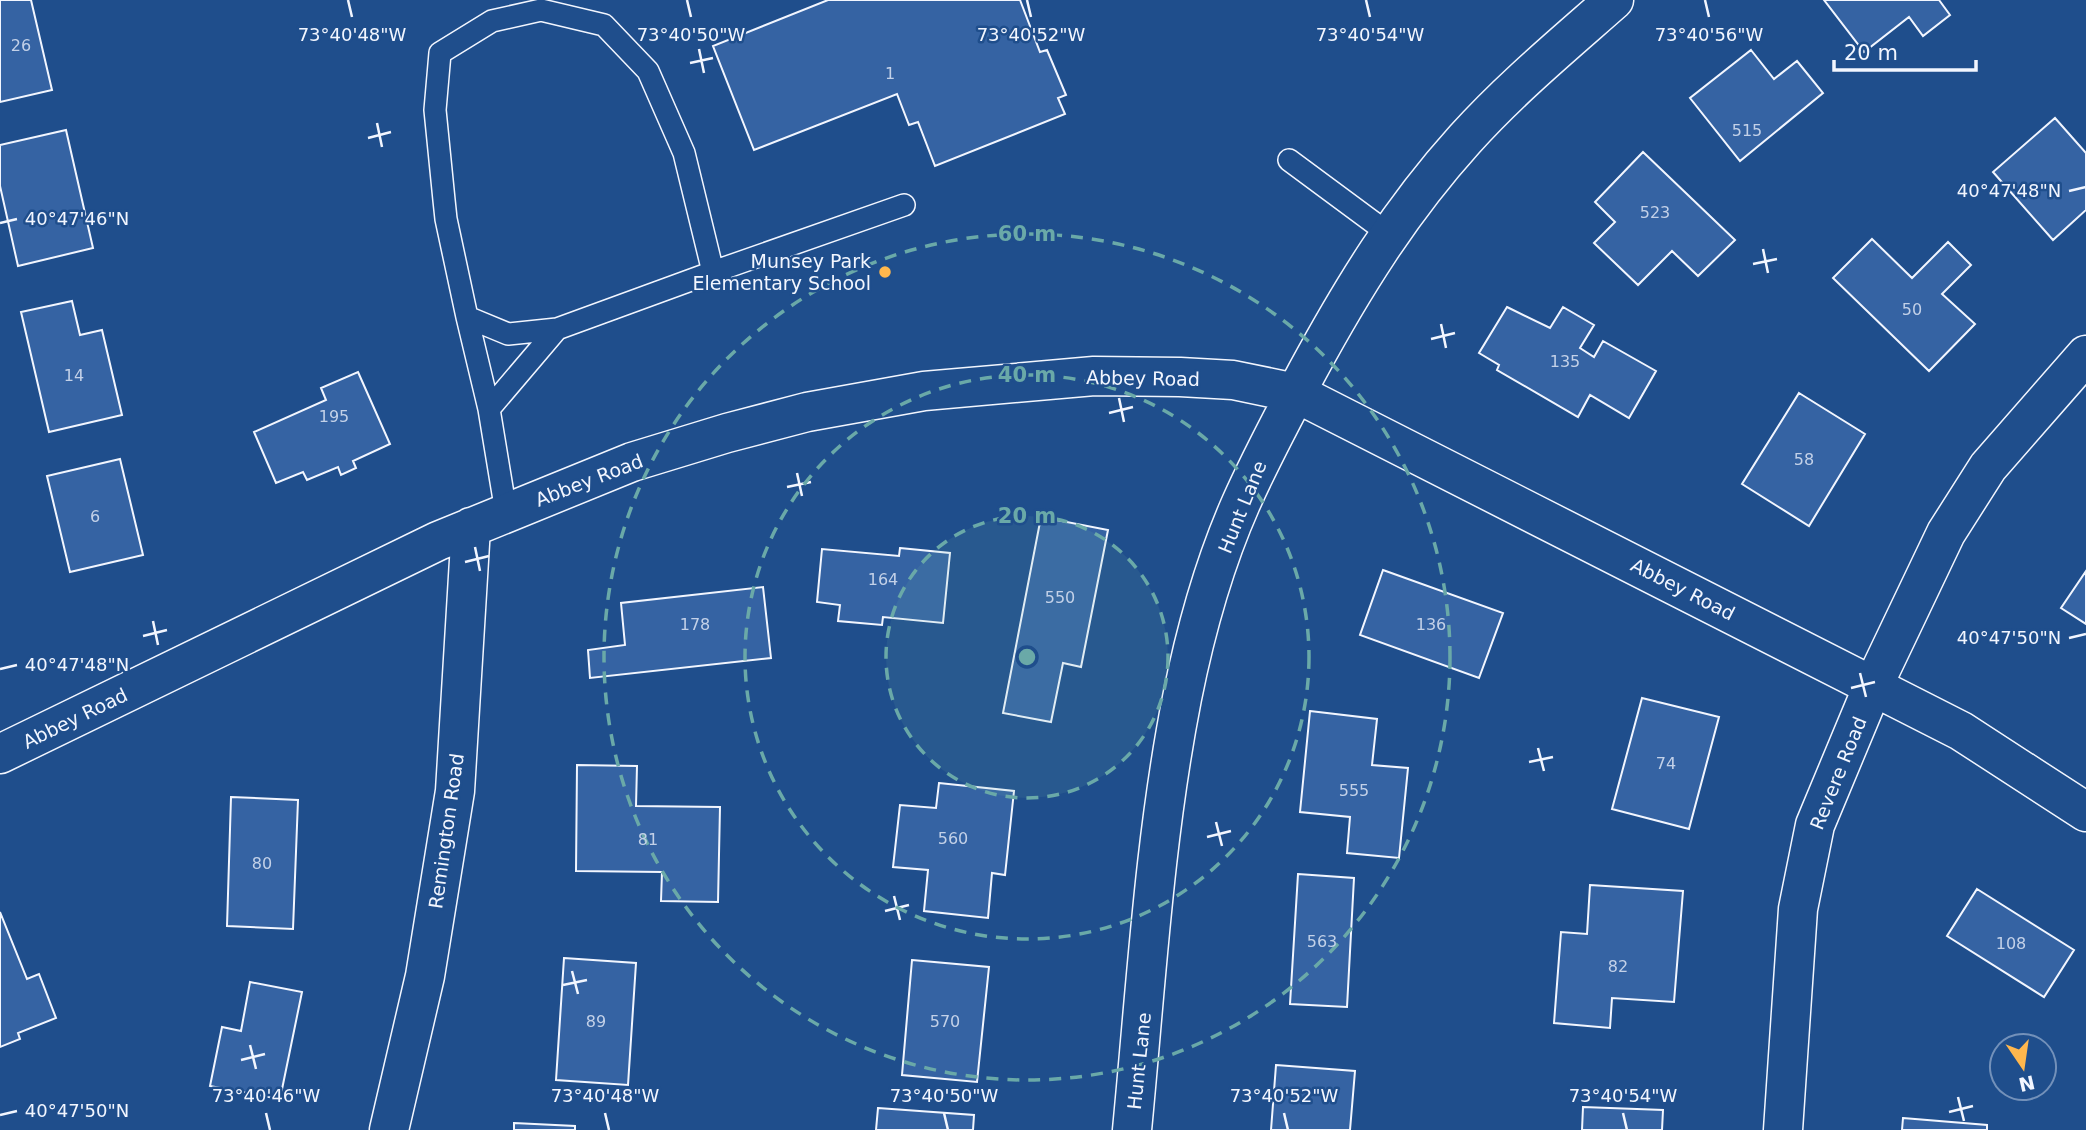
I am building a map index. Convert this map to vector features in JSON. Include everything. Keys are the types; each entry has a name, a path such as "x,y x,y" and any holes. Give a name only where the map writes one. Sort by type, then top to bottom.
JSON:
{"street":[{"name":"Hunt Lane","path":"1132,1130 1167,785 1199,627 1240,506 1271,439 1345,301 1389,234 1466,138 1518,85 1614,0"},
{"name":"Revere Road","path":"1783,1130 1798,909 1815,825 1873,686 1946,533 1981,478 2086,355"},
{"name":"Abbey Road","path":"0,754 471,527 632,462 807,412 924,391 1107,376 1234,380 1296,393 1961,731 2086,812"},
{"name":"Remington Road","path":"389,1130 425,976 455,791 471,527"}],"lane":[{"path":"506,512 489,410 446,219 435,110 440,53 492,22 541,10 604,24 648,71 684,153 713,272"},
{"path":"1289,160 1389,234"},
{"path":"467,317 508,334 557,329 904,205"},
{"path":"489,410 557,329"}],"building":[{"path":"0,0 31,0 52,90 0,102"},
{"path":"828,0 1020,0 1040,52 1047,50 1066,95 1058,98 1065,114 935,166 918,122 909,125 897,94 754,150 713,46"},
{"path":"1824,0 1939,0 1950,15 1923,36 1909,17 1864,52"},
{"path":"1751,50 1774,79 1797,61 1823,93 1740,161 1690,98"},
{"path":"2055,118 2086,153 2086,210 2053,240 1993,172"},
{"path":"66,130 93,248 18,266 0,186 0,145"},
{"path":"1643,152 1735,240 1698,276 1672,251 1638,285 1594,243 1615,222 1595,202"},
{"path":"1872,239 1912,278 1948,242 1971,265 1942,294 1975,324 1929,371 1833,278"},
{"path":"72,301 80,335 102,330 122,415 49,432 21,312"},
{"path":"1507,307 1550,328 1563,307 1594,325 1580,348 1594,357 1603,341 1656,371 1629,418 1590,395 1578,417 1497,370 1499,365 1479,353"},
{"path":"358,372 390,444 353,461 356,468 341,475 338,467 307,480 303,472 276,483 254,432 326,400 321,388"},
{"path":"1799,393 1865,434 1809,526 1742,484"},
{"path":"120,459 143,555 70,572 47,476"},
{"path":"1041,517 1108,530 1081,667 1063,663 1051,722 1003,713"},
{"path":"900,548 950,553 943,623 883,617 882,625 838,621 840,605 817,602 822,549 899,556"},
{"path":"1383,570 1503,613 1479,678 1360,635"},
{"path":"2086,571 2086,624 2061,608"},
{"path":"763,587 771,658 590,678 588,650 625,645 621,603"},
{"path":"1642,698 1719,717 1689,829 1612,809"},
{"path":"1310,711 1377,719 1372,765 1408,768 1399,858 1347,853 1350,817 1300,812"},
{"path":"577,765 637,766 636,806 720,807 718,902 661,901 662,872 576,871"},
{"path":"939,783 1014,791 1005,875 992,873 988,918 924,911 928,870 893,867 900,805 936,808"},
{"path":"231,797 298,800 293,929 227,926"},
{"path":"1298,874 1354,878 1347,1007 1290,1004"},
{"path":"1590,885 1683,891 1674,1002 1612,998 1610,1028 1554,1023 1561,932 1587,934"},
{"path":"1977,889 2074,950 2044,997 1947,936"},
{"path":"0,912 27,979 39,974 56,1018 18,1033 20,1039 0,1047"},
{"path":"564,958 636,963 628,1085 556,1080"},
{"path":"912,960 989,967 977,1082 902,1075"},
{"path":"250,982 302,992 280,1099 210,1086 222,1027 241,1031"},
{"path":"1276,1065 1355,1071 1350,1130 1271,1130"},
{"path":"1583,1107 1663,1110 1662,1130 1582,1130"},
{"path":"878,1108 974,1115 973,1130 876,1130"},
{"path":"1903,1118 1987,1125 1987,1130 1902,1130"},
{"path":"514,1123 575,1126 575,1130 514,1130"}],"place":[{"name":"Munsey Park Elementary School","path":"885,272"}]}
